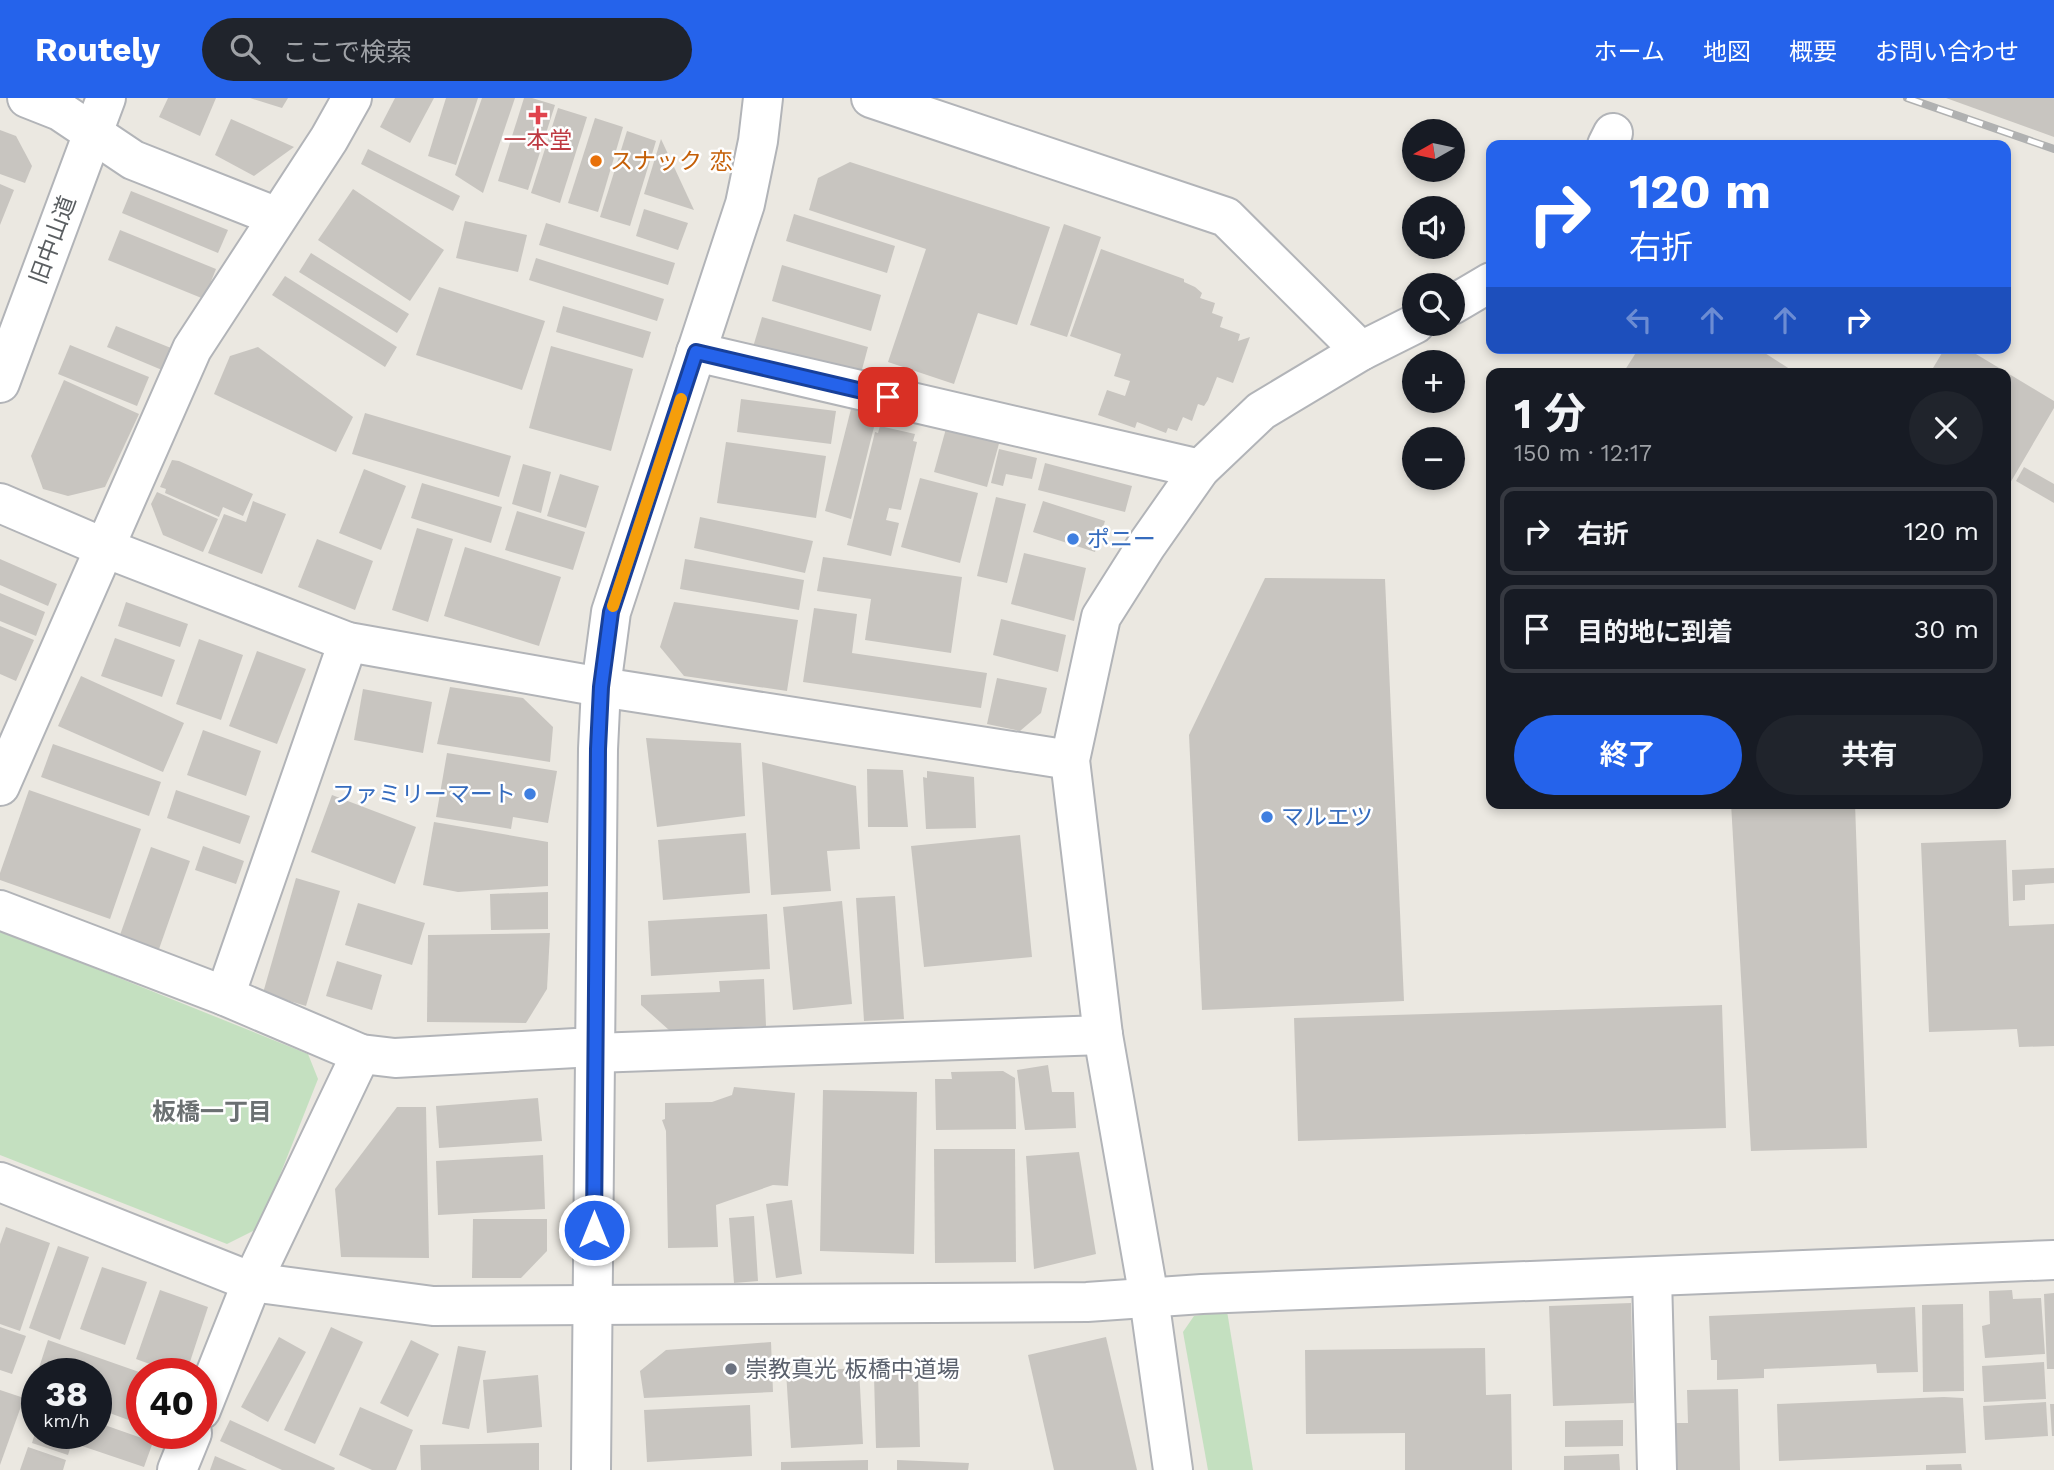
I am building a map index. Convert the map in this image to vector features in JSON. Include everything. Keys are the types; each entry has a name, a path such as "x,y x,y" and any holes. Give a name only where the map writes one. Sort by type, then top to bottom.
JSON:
{"street":[{"path":"27,98 60,111 132,160 277,217"},
{"name":"旧中山道","path":"0,383 106,98"},
{"path":"0,786 192,349 329,139 352,98"},
{"path":"591,1470 594,1050 601,687 611,612 745,204 758,141 763,98"},
{"path":"871,98 1226,217 1361,351"},
{"path":"1465,297 1486,285"},
{"path":"1173,1470 1149,1298 1103,1035 1070,760 1101,617 1146,546 1200,470 1261,411 1361,351 1402,330"},
{"path":"696,352 1200,470"},
{"path":"0,503 105,548 348,642 601,687 1070,760"},
{"path":"225,996 348,642"},
{"path":"0,910 225,996 361,1055 395,1058 1103,1035"},
{"path":"217,1370 252,1282 361,1055"},
{"path":"0,1182 252,1282 433,1306 1087,1302 1202,1294 2054,1260"},
{"path":"1652,1277 1657,1470"},
{"path":"177,1470 186,1449"}],"green space":[{"path":"0,930 308,1054 318,1079 259,1228 227,1244 0,1155"},
{"path":"1227,1311 1253,1470 1208,1470 1183,1332 1194,1316"}],"building":[{"path":"168,98 216,98 200,136 159,117"},
{"path":"250,98 288,98 282,108"},
{"path":"395,98 434,98 410,143 380,127"},
{"path":"446,98 478,98 456,165 428,156"},
{"path":"482,98 515,98 483,193 455,175"},
{"path":"524,98 555,105 528,190 498,181"},
{"path":"1946,98 2054,98 2054,137"},
{"path":"558,108 587,117 560,203 531,193"},
{"path":"595,118 623,127 598,212 568,203"},
{"path":"231,119 294,147 254,176 215,155"},
{"path":"0,130 16,136 32,166 25,183 0,174"},
{"path":"627,131 656,141 630,226 600,217"},
{"path":"661,139 694,210 644,194"},
{"path":"368,149 460,196 453,211 361,164"},
{"path":"850,162 1050,227 1017,325 978,313 954,384 888,362 926,249 809,210 818,178"},
{"path":"0,184 14,190 0,225"},
{"path":"353,189 444,250 410,301 318,240"},
{"path":"131,191 228,230 218,253 122,213"},
{"path":"644,209 688,223 678,250 636,236"},
{"path":"794,214 895,246 887,273 786,241"},
{"path":"465,221 527,235 518,272 456,258"},
{"path":"546,223 675,263 668,285 539,245"},
{"path":"1064,224 1101,237 1067,337 1030,325"},
{"path":"120,230 216,269 204,299 108,260"},
{"path":"1101,249 1184,279 1184,282 1202,293 1200,298 1215,303 1212,313 1223,317 1220,327 1240,334 1238,341 1250,337 1233,383 1217,377 1204,406 1198,404 1192,421 1183,417 1177,431 1168,428 1166,433 1137,422 1135,428 1098,415 1107,390 1125,396 1130,381 1114,376 1121,354 1070,336"},
{"path":"311,253 409,314 397,333 299,272"},
{"path":"536,258 664,299 657,321 529,280"},
{"path":"782,265 881,295 871,331 772,301"},
{"path":"285,276 397,347 385,367 272,295"},
{"path":"439,287 545,321 522,390 416,355"},
{"path":"563,306 651,332 643,358 556,332"},
{"path":"762,317 868,347 860,377 753,347"},
{"path":"116,326 171,348 162,370 107,347"},
{"path":"70,345 149,377 137,406 58,374"},
{"path":"551,346 633,369 611,451 529,428"},
{"path":"258,347 353,417 336,452 214,394 230,356"},
{"path":"1635,354 1766,354 1788,368 1626,368"},
{"path":"1941,354 1976,354 1999,368 1933,368"},
{"path":"2011,375 2054,401 2054,408 2011,481"},
{"path":"64,380 139,414 105,487 68,496 43,489 31,456"},
{"path":"741,399 836,411 831,444 737,432"},
{"path":"851,409 877,415 851,519 825,511"},
{"path":"365,413 511,456 499,497 352,454"},
{"path":"947,425 1000,440 987,487 934,472"},
{"path":"880,426 915,434 913,441 917,442 901,510 889,508 886,520 899,523 891,556 847,545 875,432 878,433"},
{"path":"726,442 826,456 816,518 717,503"},
{"path":"999,449 1037,458 1032,479 1006,474 1003,486 991,483"},
{"path":"172,460 253,494 243,516 223,507 219,517 165,493 166,489 160,487"},
{"path":"1045,463 1132,486 1125,512 1038,490"},
{"path":"523,464 551,472 541,513 512,504"},
{"path":"2024,467 2054,484 2054,503 2016,481"},
{"path":"364,469 406,486 381,550 339,533"},
{"path":"560,474 599,486 586,528 547,516"},
{"path":"920,478 978,493 960,563 901,547"},
{"path":"422,483 502,507 491,543 411,518"},
{"path":"157,492 218,519 203,552 163,535 151,504"},
{"path":"996,497 1026,504 1007,583 977,576"},
{"path":"253,501 286,514 262,574 208,553 224,514 246,522"},
{"path":"1043,501 1105,521 1095,552 1033,532"},
{"path":"517,511 585,532 573,570 505,550"},
{"path":"700,517 813,541 805,573 694,548"},
{"path":"417,528 453,539 428,622 392,610"},
{"path":"317,539 373,561 355,610 298,587"},
{"path":"465,547 561,577 539,646 444,616"},
{"path":"1024,553 1086,568 1074,621 1011,604"},
{"path":"823,557 962,577 951,653 865,640 871,599 817,591"},
{"path":"0,559 57,584 48,606 0,585"},
{"path":"685,559 804,580 799,610 680,589"},
{"path":"1265,578 1385,579 1404,1001 1202,1010 1189,735"},
{"path":"0,593 45,612 36,636 0,621"},
{"path":"126,602 188,624 180,647 118,626"},
{"path":"674,602 798,620 787,691 684,676 660,647"},
{"path":"814,608 857,614 852,653 987,673 981,708 803,682"},
{"path":"1001,619 1066,635 1058,672 993,655"},
{"path":"0,626 34,640 16,681 0,674"},
{"path":"115,638 175,660 162,697 101,676"},
{"path":"199,639 243,655 221,720 176,704"},
{"path":"257,651 306,669 277,744 229,726"},
{"path":"81,676 184,723 163,772 58,726"},
{"path":"997,678 1047,688 1041,713 1020,731 987,724"},
{"path":"450,687 523,698 553,727 550,762 437,744"},
{"path":"363,689 432,702 423,753 354,740"},
{"path":"203,730 261,751 246,796 187,775"},
{"path":"646,738 741,743 745,816 657,827"},
{"path":"53,744 161,782 149,816 41,777"},
{"path":"447,753 557,771 548,823 513,817 511,829 436,817"},
{"path":"762,762 856,786 860,849 827,851 831,891 771,895"},
{"path":"867,769 903,770 908,827 868,827"},
{"path":"927,771 974,777 976,828 926,829 923,777 927,778"},
{"path":"29,790 141,829 110,919 0,880 0,873"},
{"path":"176,790 250,816 240,844 167,818"},
{"path":"332,795 416,827 395,884 311,852"},
{"path":"1731,809 1855,809 1867,1148 1751,1151"},
{"path":"434,822 548,842 548,886 458,892 423,885"},
{"path":"746,833 750,893 663,900 658,840"},
{"path":"1020,835 1032,957 924,967 911,846"},
{"path":"2006,840 2009,926 2054,924 2054,1046 2019,1047 2017,1029 1929,1032 1921,843"},
{"path":"203,846 244,861 236,884 195,870"},
{"path":"151,847 190,861 159,949 120,935"},
{"path":"2054,868 2054,883 2025,885 2025,900 2013,901 2012,870"},
{"path":"296,878 340,891 306,1006 263,993"},
{"path":"548,892 548,929 491,930 490,894"},
{"path":"895,896 904,1019 864,1021 856,898"},
{"path":"842,901 852,1004 793,1010 783,907"},
{"path":"358,903 425,923 412,965 345,945"},
{"path":"767,914 770,969 651,976 648,921"},
{"path":"550,933 547,989 526,1023 427,1022 428,935"},
{"path":"337,961 382,975 372,1010 326,996"},
{"path":"764,979 766,1026 669,1030 641,1005 641,995 720,992 719,981"},
{"path":"1722,1005 1726,1128 1298,1141 1294,1018"},
{"path":"1048,1065 1052,1092 1074,1092 1076,1128 1025,1130 1017,1070"},
{"path":"1003,1071 1015,1078 1016,1129 936,1130 935,1079 952,1079 951,1072"},
{"path":"734,1087 795,1093 788,1186 773,1185 716,1205 718,1247 668,1248 666,1131 662,1120 665,1119 665,1103 712,1102 732,1095"},
{"path":"823,1090 917,1092 914,1254 820,1251"},
{"path":"538,1098 542,1141 439,1148 436,1106"},
{"path":"397,1107 426,1107 429,1258 341,1257 335,1189"},
{"path":"934,1149 1015,1149 1016,1262 935,1263"},
{"path":"1079,1152 1096,1254 1034,1269 1026,1156"},
{"path":"543,1155 545,1209 438,1215 436,1161"},
{"path":"792,1200 802,1274 776,1278 766,1204"},
{"path":"754,1216 758,1281 734,1283 729,1218"},
{"path":"473,1219 547,1219 547,1251 521,1278 472,1278"},
{"path":"6,1227 50,1243 20,1331 0,1324 0,1244"},
{"path":"58,1246 89,1257 60,1340 29,1328"},
{"path":"102,1267 147,1282 125,1345 80,1329"},
{"path":"160,1290 208,1307 191,1358 136,1358"},
{"path":"2012,1290 2013,1299 2041,1298 2045,1354 1985,1358 1982,1326 1990,1324 1989,1291"},
{"path":"2054,1293 2054,1369 2047,1369 2044,1294"},
{"path":"1631,1303 1634,1403 1553,1406 1549,1306"},
{"path":"1963,1304 1964,1391 1923,1392 1922,1305"},
{"path":"1915,1307 1918,1372 1877,1373 1876,1364 1764,1369 1764,1378 1717,1380 1717,1360 1711,1360 1709,1316"},
{"path":"0,1327 26,1336 12,1374 0,1370"},
{"path":"331,1327 363,1342 315,1444 284,1430"},
{"path":"279,1337 306,1352 268,1422 241,1407"},
{"path":"1106,1337 1137,1470 1054,1470 1028,1355"},
{"path":"48,1340 99,1358 42,1358"},
{"path":"411,1340 439,1354 408,1417 380,1403"},
{"path":"771,1342 773,1392 644,1398 640,1371 666,1350"},
{"path":"458,1346 486,1351 469,1429 442,1424"},
{"path":"1485,1348 1486,1395 1511,1394 1512,1470 1405,1470 1405,1433 1306,1434 1305,1350"},
{"path":"112,1362 126,1367 126,1419 112,1414"},
{"path":"2044,1362 2046,1399 1984,1402 1982,1366"},
{"path":"859,1368 863,1444 791,1448 786,1372"},
{"path":"918,1374 920,1447 876,1448 874,1376"},
{"path":"538,1375 542,1427 487,1433 483,1380"},
{"path":"1738,1389 1740,1470 1676,1470 1675,1423 1688,1423 1687,1390"},
{"path":"0,1390 21,1397 21,1406 0,1465"},
{"path":"1963,1398 1966,1453 1779,1461 1777,1404"},
{"path":"2046,1402 2048,1436 1985,1440 1983,1406"},
{"path":"2050,1404 2054,1404 2054,1436 2052,1436"},
{"path":"750,1405 752,1456 647,1462 644,1410"},
{"path":"360,1407 413,1430 396,1470 372,1470 339,1455"},
{"path":"230,1420 335,1468 282,1470 220,1441"},
{"path":"1623,1420 1623,1446 1565,1447 1565,1421"},
{"path":"112,1428 126,1433 126,1449 150,1449 144,1467 91,1449 112,1449"},
{"path":"539,1443 539,1470 421,1470 420,1445"},
{"path":"27,1449 66,1460 63,1470 20,1470"},
{"path":"50,1449 70,1449 68,1455"},
{"path":"1619,1454 1620,1470 1564,1470 1564,1456"},
{"path":"215,1456 247,1470 210,1470"},
{"path":"868,1460 868,1470 781,1470 781,1462"},
{"path":"897,1460 969,1463 968,1470 897,1470"},
{"path":"1961,1464 1962,1470 1926,1470 1926,1465"}],"railway":[{"path":"1907,98 2054,149"}],"slow traffic":[{"path":"613,606 681,399"}],"place":[{"name":"一本堂","path":"538,115"},
{"name":"スナック 恋","path":"596,161"},
{"name":"ポニー","path":"1073,539"},
{"name":"ファミリーマート","path":"530,794"},
{"name":"マルエツ","path":"1267,817"},
{"name":"崇教真光 板橋中道場","path":"731,1369"}],"district":[{"name":"板橋一丁目","path":"212,1112"}],"route":[{"path":"594,1230 594,1048 601,687 611,612 696,352 888,397"}]}
